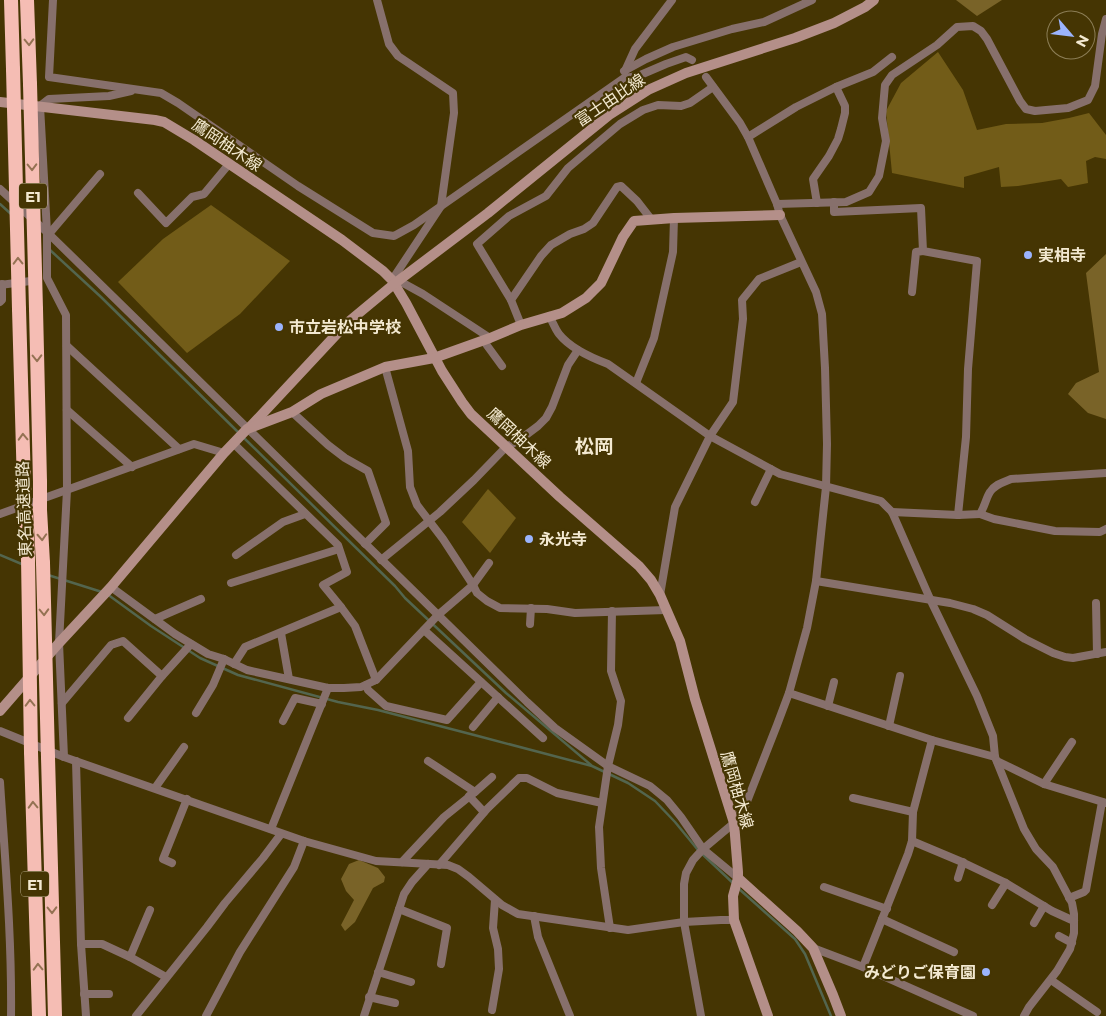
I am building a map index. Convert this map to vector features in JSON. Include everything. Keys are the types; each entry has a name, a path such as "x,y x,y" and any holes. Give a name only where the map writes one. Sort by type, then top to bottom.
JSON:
{"highway":[{"name":"東名高速道路","path":"11,0 24,486 28,558 31,752 39,1016"},
{"name":"東名高速道路","path":"27,0 54,1016"}],"main road":[{"name":"富士由比線","path":"0,711 59,643 98,602 224,453 346,323 394,282 488,213 609,115 648,90 686,73 795,38 834,23 866,7 874,0"},
{"name":"鷹岡柚木線","path":"0,102 164,122 194,140 342,240 383,271 394,282 434,358 471,414 639,566 651,580 660,595 680,641 695,699 734,823 738,864 738,878 733,896 734,920 768,1016"},
{"path":"247,429 292,412 321,394 386,367 434,358 521,325 562,312 586,298 601,282 623,237 634,221 778,210"},
{"path":"738,878 797,931 813,948 841,1016"}],"street":[{"path":"53,0 49,77 161,93 298,186 373,233 394,236 414,225 646,59 673,47 764,22 812,0"},
{"path":"377,0 389,44 398,56 453,93 454,113 441,206 394,282 403,283 423,294 487,339 502,366"},
{"path":"665,0 665,10"},
{"path":"624,74 635,49 672,0"},
{"path":"778,210 817,203 846,202 869,192 879,176 886,141 882,118 885,85 892,74 937,45 957,27 973,26 980,31 987,39 1020,101 1026,109 1035,111 1068,108 1088,100 1095,86 1102,34 1106,19"},
{"path":"624,74 638,76 686,57 692,60"},
{"path":"748,137 796,107 836,87 873,72 892,57"},
{"path":"701,1016 684,922 684,884 686,873 692,860 734,823 746,804 788,693 807,628 816,581 826,486 827,444 826,375 822,314 816,292 778,210 748,137 706,77"},
{"path":"521,325 511,300 477,244 509,216 546,196 568,168 620,124 643,110 658,105 681,106 690,103 713,87"},
{"path":"817,203 813,179 838,140 845,113 836,87"},
{"path":"64,757 59,643 67,490 66,315 47,278 48,233 40,106 49,99 109,96 137,90"},
{"path":"138,193 166,223 192,197 204,194 230,164"},
{"path":"48,233 100,174"},
{"path":"511,300 541,256 551,245 594,223 617,186 621,186 637,201 651,219"},
{"path":"0,189 48,233 365,544 436,617 527,702 555,728 608,766 650,786 667,800 701,852 738,878"},
{"path":"834,202 834,212 921,208 923,251"},
{"path":"636,383 654,338 673,252 674,218"},
{"path":"912,292 916,252 923,251 977,261 968,369 966,437 958,514"},
{"path":"660,595 675,507 710,436 733,402 743,319 742,300 759,279 801,262"},
{"path":"0,302 2,300 1,285 47,278"},
{"path":"549,316 560,335 578,350 608,364 710,436 780,474 881,501 892,512 931,601 977,696 993,736 996,759 1024,829 1036,849 1052,867 1072,903 1074,914 1072,943 1057,971 1024,1016"},
{"path":"66,346 179,449"},
{"path":"381,560 474,480 506,447 518,441 546,418 568,365 578,350"},
{"path":"386,367 408,451 410,487 417,505 443,539 477,593 500,608 531,608 575,613 666,610"},
{"path":"67,410 132,467"},
{"path":"292,412 328,445 345,458 368,471 386,523 365,544"},
{"path":"0,514 194,444 224,453"},
{"path":"234,444 338,545 347,572 323,585 355,626 376,680"},
{"path":"755,502 771,469"},
{"path":"980,514 985,507 990,491 998,484 1011,479 1106,473"},
{"path":"892,512 980,514 994,519 1054,532 1100,532 1106,529"},
{"path":"236,555 284,522 305,514"},
{"path":"231,583 339,549"},
{"path":"111,587 191,644 224,661 247,670 328,688 353,688 361,687 376,680 436,617 473,585 489,563"},
{"path":"816,581 950,603 973,609 987,615 1025,639 1065,657 1073,658 1106,652"},
{"path":"155,619 201,599"},
{"path":"1096,603 1097,654"},
{"path":"234,664 245,647 341,607"},
{"path":"530,624 531,608"},
{"path":"610,928 599,827 606,776 618,725 620,701 611,671 612,611"},
{"path":"424,630 543,738"},
{"path":"281,633 289,678"},
{"path":"62,703 111,645 123,642 162,676"},
{"path":"128,718 191,644"},
{"path":"196,714 224,661"},
{"path":"889,726 900,676"},
{"path":"366,685 368,690 386,706 447,720 482,682"},
{"path":"828,706 834,682"},
{"path":"271,829 328,688"},
{"path":"788,693 996,759 1044,784 1104,803 1086,890 1069,898"},
{"path":"473,727 498,697"},
{"path":"283,721 295,698 322,704"},
{"path":"0,731 64,757 304,841 376,862 448,864 469,877 495,900 518,914 628,930 684,922 734,920"},
{"path":"863,967 905,864 912,841 914,812 932,740"},
{"path":"1044,784 1072,742"},
{"path":"155,788 184,747"},
{"path":"76,761 81,944 86,1016"},
{"path":"428,761 472,794 484,812"},
{"path":"402,862 444,817 492,777"},
{"path":"439,865 484,812 518,778 527,778 557,793 602,803"},
{"path":"0,782 3,877 8,910 11,1016"},
{"path":"853,798 914,812"},
{"path":"172,863 163,859 187,800"},
{"path":"136,1016 281,834"},
{"path":"206,1016 240,952 294,867 304,841"},
{"path":"912,841 963,862 1006,883 1044,906 1074,921"},
{"path":"958,878 963,862"},
{"path":"364,1016 404,894 428,864"},
{"path":"992,906 1006,883"},
{"path":"824,887 886,908"},
{"path":"492,1010 499,969 498,949 493,928 495,900"},
{"path":"1034,923 1044,906"},
{"path":"399,909 447,928 441,964"},
{"path":"0,920 8,910"},
{"path":"130,957 150,910"},
{"path":"534,916 538,937 570,1016"},
{"path":"882,919 954,952"},
{"path":"1059,936 1072,943"},
{"path":"81,944 102,944 166,977"},
{"path":"813,948 863,967 972,1016"},
{"path":"378,972 411,982"},
{"path":"1051,980 1096,1012"},
{"path":"84,994 109,994"},
{"path":"369,997 395,1003"}],"shaded area":[{"path":"956,0 1002,0 977,16"},
{"path":"938,52 963,90 977,130 1006,124 1042,123 1089,113 1106,135 1106,159 1095,157 1086,161 1088,183 1068,187 1061,179 1001,187 999,167 964,177 964,188 892,173 886,111 901,83"},
{"path":"211,205 290,261 240,314 187,353 118,282 163,239"},
{"path":"1106,254 1106,419 1088,413 1068,394 1076,383 1099,372 1086,273"},
{"path":"488,489 516,518 490,553 462,522"},
{"path":"359,860 378,868 385,877 384,882 373,888 355,922 345,931 341,925 354,900 346,891 341,879 349,864"}],"waterway":[{"path":"0,204 11,214"},
{"path":"50,250 101,297 240,434"},
{"path":"244,438 405,598 506,693 591,765"},
{"path":"0,555 24,565"},
{"path":"48,575 102,592"},
{"path":"107,594 200,658 238,675 592,766 628,783 655,801 698,850 734,884"},
{"path":"738,888 795,939 805,954 831,1016"}],"place":[{"name":"実相寺","path":"1028,255"},
{"name":"市立岩松中学校","path":"279,327"},
{"name":"永光寺","path":"529,539"},
{"name":"みどりご保育園","path":"986,972"}],"district":[{"name":"松岡","path":"594,446"}]}
